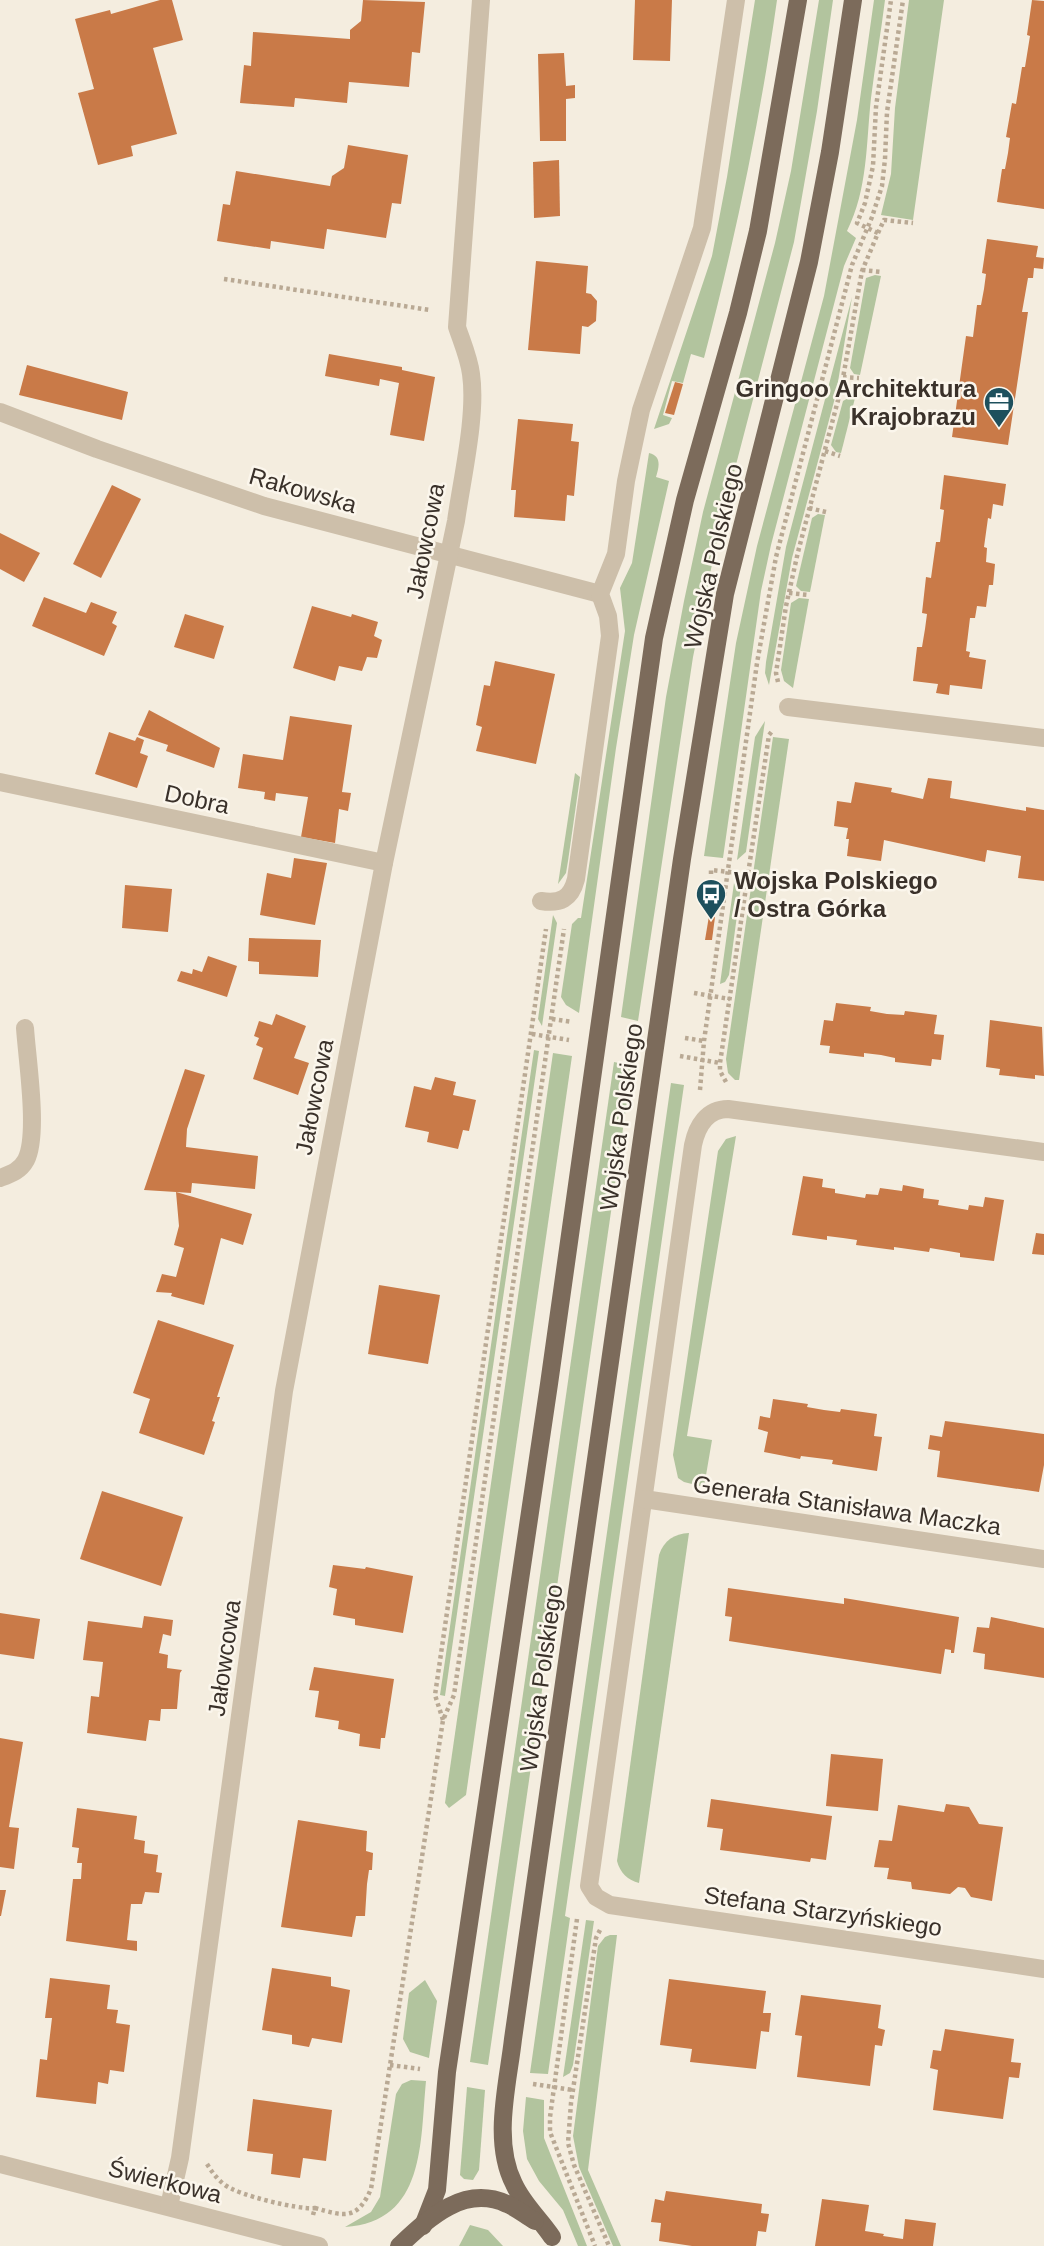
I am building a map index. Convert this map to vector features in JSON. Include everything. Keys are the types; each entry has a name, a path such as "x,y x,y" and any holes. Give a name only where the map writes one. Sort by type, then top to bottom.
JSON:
{"main road":[{"name":"Wojska Polskiego","path":"423,2226 437,2190 449,2060 549,1384 654,638 685,500 738,313 758,231 798,0"},
{"name":"Wojska Polskiego","path":"554,2242 515,2187 506,2165 504,2120 513,2039 679,882 725,594 809,262 830,152 853,0"},
{"path":"399,2246 456,2202 479,2197 507,2204 538,2224 554,2242"}],"street":[{"name":"Jałowcowa","path":"169,2206 180,2158 285,1391 384,863 449,554 472,407 471,374 457,327 481,0"},
{"path":"541,901 554,903 565,899 576,879 610,636 608,616 600,594 616,554 626,481 641,410 702,228 736,0"},
{"name":"Rakowska","path":"0,412 97,449 264,506 600,594"},
{"path":"785,700 1044,738"},
{"name":"Dobra","path":"0,782 384,863"},
{"path":"0,1178 16,1172 26,1160 32,1136 25,1028"},
{"path":"596,1897 589,1886 590,1870 697,1129 711,1113 728,1109 1044,1152"},
{"name":"Generała Stanisława Maczka","path":"644,1499 1044,1559"},
{"name":"Stefana Starzyńskiego","path":"596,1897 610,1905 1044,1969"},
{"name":"Świerkowa","path":"0,2164 312,2244"}],"path":[{"path":"878,233 857,223 865,203 873,166 876,107 891,0"},
{"path":"711,1113 700,1093 702,1060 757,663 776,557 849,275 868,228 884,175 887,112 903,0"},
{"path":"785,700 775,676 789,593 840,393 862,270 884,220 913,223"},
{"path":"862,270 882,272"},
{"path":"224,278 458,314"},
{"path":"843,377 859,379"},
{"path":"840,393 856,395"},
{"path":"825,452 841,456"},
{"path":"809,508 826,512"},
{"path":"789,593 809,595"},
{"path":"725,1081 720,1071 720,1063 748,874 769,735 779,723"},
{"path":"709,884 711,870 748,874"},
{"path":"180,2158 207,2163 215,2176 227,2187 306,2209 350,2214 364,2204 368,2197 374,2176 443,1720 454,1695 566,918 565,899"},
{"path":"692,1004 696,979"},
{"path":"694,993 730,999"},
{"path":"552,1018 577,1022"},
{"path":"685,1057 689,1027"},
{"path":"443,1720 435,1695 532,1034 575,1040"},
{"path":"678,1037 704,1041"},
{"path":"676,1056 720,1063"},
{"path":"596,1897 577,1919 550,2117 552,2140 596,2246"},
{"path":"604,1927 597,1932 596,1938 573,2090 569,2150 609,2246"},
{"path":"390,2065 428,2070"},
{"path":"527,2083 573,2090"},
{"path":"312,2244 315,2208"}],"green space":[{"path":"755,0 777,0 755,135 726,269 704,358 691,354 683,383 672,381 663,415 672,418 669,424 654,429 712,256"},
{"path":"819,0 833,0 794,242 719,530 693,657 638,1021 621,1017 666,697 703,512 775,243 791,171"},
{"path":"874,0 885,0 871,98 863,183 847,231 856,238 844,266 761,591 723,858 704,856 736,643 757,546 824,296 857,120"},
{"path":"909,0 944,0 913,220 881,215 891,174 895,108"},
{"path":"881,276 860,375 854,374 850,368 866,278"},
{"path":"852,297 836,394 792,558 769,685 765,673 766,662 786,547"},
{"path":"850,397 855,398 841,453 836,452 831,445 843,401"},
{"path":"649,453 658,459 656,477 669,481 634,635 579,1013 566,1005 561,997 572,924 581,918 625,631 620,588 632,563"},
{"path":"818,514 825,515 810,592 801,591 796,586 812,518"},
{"path":"799,598 809,599 793,688 784,681 781,670 791,603"},
{"path":"765,721 746,852 737,860 755,737"},
{"path":"773,737 789,739 739,1080 735,1080 728,1073 726,1059"},
{"path":"575,773 580,777 568,861 566,873 558,884"},
{"path":"734,883 741,889 729,975 725,982 720,984"},
{"path":"553,915 557,923 542,1026 538,1019"},
{"path":"534,1050 539,1051 445,1696 440,1695"},
{"path":"553,1053 572,1056 466,1795 449,1808 445,1803"},
{"path":"614,1062 632,1066 488,2065 470,2062"},
{"path":"671,1083 684,1085 565,1916 570,1918 548,2074 530,2073"},
{"path":"736,1136 687,1436 712,1440 704,1487 678,1478 673,1455 718,1151 726,1139"},
{"path":"689,1533 639,1883 625,1875 617,1861 659,1555 670,1539"},
{"path":"586,1920 594,1921 573,2065 570,2073 563,2077"},
{"path":"610,1935 617,1935 588,2170 621,2246 613,2246 579,2167 573,2136 598,1946"},
{"path":"425,1980 437,2001 429,2058 410,2052 403,2039 409,1993"},
{"path":"411,2080 426,2081 414,2175 405,2194 391,2211 371,2222 345,2227 371,2212 380,2197 396,2094 402,2084"},
{"path":"467,2087 485,2090 479,2170 473,2180 464,2179 460,2175"},
{"path":"526,2097 544,2100 544,2138 587,2246 578,2246 563,2210 539,2181 527,2159 523,2131"},
{"path":"470,2225 488,2230 503,2246 459,2246"}],"building":[{"path":"160,0 172,0 183,40 153,48 177,134 131,146 133,156 98,165 78,93 94,89 75,19 110,10 111,14"},
{"path":"363,0 425,2 420,53 412,52 409,87 349,82 347,103 295,98 294,107 240,103 244,65 251,66 253,32 350,39 350,30 361,21"},
{"path":"635,0 672,0 670,61 633,60"},
{"path":"1032,0 1044,1 1044,209 997,202 1002,169 1005,169 1008,153 1010,138 1006,137 1012,103 1016,104 1022,67 1025,67"},
{"path":"564,53 566,86 575,85 575,98 566,99 566,141 540,141 538,54"},
{"path":"348,145 408,155 401,204 392,203 386,238 327,229 324,249 271,241 270,249 217,241 223,204 230,205 236,171 330,186 332,176 344,168"},
{"path":"559,160 560,216 534,218 533,162"},
{"path":"987,239 1038,246 1036,257 1044,258 1043,269 1034,268 1033,278 1028,278 1022,312 1028,312 1008,445 952,437 966,336 973,337 977,305 981,305 984,289 986,274 982,273"},
{"path":"536,261 588,266 586,293 591,294 597,301 596,321 588,327 582,326 580,354 528,350"},
{"path":"329,354 402,367 402,370 435,377 424,441 390,435 399,383 380,379 379,386 325,376"},
{"path":"27,365 128,392 122,420 19,395"},
{"path":"675,382 683,384 674,415 665,413"},
{"path":"518,419 573,424 571,441 579,442 574,496 567,495 565,521 514,517 516,490 511,490"},
{"path":"944,475 1006,484 1003,506 993,504 991,519 988,518 984,547 987,548 986,562 995,564 993,585 989,585 986,607 977,606 975,618 970,618 966,651 970,652 969,657 986,660 982,689 950,685 949,695 936,693 938,684 913,681 917,647 922,647 927,614 922,613 926,577 931,578 936,542 940,542"},
{"path":"112,485 141,499 101,578 73,564"},
{"path":"0,533 40,553 24,582 0,569"},
{"path":"44,597 86,613 91,602 117,612 112,623 117,626 104,656 32,626"},
{"path":"312,606 378,622 374,636 382,640 377,658 367,657 362,671 339,666 335,681 293,668"},
{"path":"185,614 224,626 214,659 174,647"},
{"path":"495,661 555,674 536,764 476,751 482,727 476,725 484,685 490,686"},
{"path":"149,710 220,748 214,768 166,751 168,745 138,735"},
{"path":"290,716 352,725 342,792 351,793 348,811 339,809 335,843 301,837 308,797 276,793 275,801 264,799 265,792 238,788 243,754 283,760"},
{"path":"109,732 135,741 137,737 144,740 140,753 148,756 137,788 95,774"},
{"path":"928,778 952,781 950,798 1026,811 1026,807 1044,810 1044,881 1018,878 1021,856 987,850 985,862 884,840 881,861 847,856 848,828 834,826 837,801 851,803 855,782 892,788 891,792 923,799"},
{"path":"294,858 327,863 315,925 260,915 267,873 291,878"},
{"path":"125,885 172,889 168,932 122,928"},
{"path":"709,916 715,917 712,940 705,940"},
{"path":"249,938 321,940 318,977 259,974 259,962 248,961"},
{"path":"208,956 237,966 227,997 177,981 181,971 192,974 193,969 202,972"},
{"path":"836,1003 871,1007 870,1011 887,1014 904,1015 905,1011 937,1015 934,1034 944,1035 941,1060 932,1059 931,1066 895,1062 895,1058 881,1055 864,1053 864,1057 829,1053 830,1046 820,1045 824,1020 833,1021"},
{"path":"276,1014 306,1026 294,1058 309,1063 298,1095 253,1079 263,1048 256,1045 259,1038 254,1036 259,1021 272,1025"},
{"path":"990,1020 1042,1027 1044,1076 1035,1075 1035,1079 999,1075 1000,1069 986,1067"},
{"path":"185,1069 205,1075 187,1129 186,1147 258,1156 255,1189 192,1183 191,1193 144,1190"},
{"path":"435,1077 456,1082 453,1095 476,1100 469,1131 463,1130 458,1149 427,1142 429,1132 405,1127 414,1086 431,1090"},
{"path":"803,1176 823,1179 822,1187 835,1189 835,1193 865,1198 866,1194 878,1195 880,1188 902,1191 903,1185 924,1189 923,1198 939,1200 938,1205 968,1210 969,1205 983,1207 985,1197 1004,1200 994,1261 960,1257 960,1253 930,1248 929,1252 894,1247 894,1250 856,1245 857,1240 827,1236 827,1240 792,1235"},
{"path":"176,1192 252,1214 243,1245 221,1238 204,1305 171,1296 172,1293 156,1292 162,1274 176,1277 184,1248 174,1245 179,1226"},
{"path":"1036,1233 1044,1234 1044,1255 1032,1254"},
{"path":"379,1285 440,1295 428,1364 368,1354"},
{"path":"158,1320 234,1345 217,1397 220,1397 212,1421 215,1422 204,1455 139,1433 150,1399 133,1393"},
{"path":"773,1399 808,1404 807,1407 824,1410 840,1412 841,1409 877,1414 874,1436 882,1437 877,1471 832,1464 833,1460 801,1456 800,1459 764,1452 768,1432 758,1429 760,1416 770,1418"},
{"path":"945,1421 1044,1434 1044,1465 1039,1492 937,1477 940,1451 928,1449 930,1435 942,1437"},
{"path":"102,1491 183,1517 161,1586 80,1559"},
{"path":"333,1565 366,1567 413,1576 403,1633 355,1625 355,1619 333,1615 337,1589 329,1587"},
{"path":"728,1588 844,1604 844,1598 959,1617 954,1653 945,1649 941,1674 729,1641 732,1617 725,1616"},
{"path":"0,1613 40,1619 34,1659 0,1654"},
{"path":"144,1616 173,1620 171,1636 163,1634 159,1653 168,1655 167,1668 182,1670 177,1709 161,1709 160,1721 149,1720 146,1741 87,1733 91,1696 99,1697 103,1662 83,1660 88,1621 142,1628"},
{"path":"991,1617 1044,1628 1044,1678 984,1669 985,1654 973,1652 977,1627 989,1628"},
{"path":"314,1667 394,1679 385,1738 381,1738 380,1749 359,1746 360,1734 338,1729 339,1721 315,1717 319,1691 309,1690"},
{"path":"0,1738 23,1742 9,1827 19,1828 14,1869 0,1867"},
{"path":"831,1754 883,1759 878,1811 826,1806"},
{"path":"711,1799 832,1816 826,1860 811,1858 810,1862 720,1850 723,1829 707,1827"},
{"path":"946,1804 969,1807 979,1824 1003,1827 992,1901 971,1897 965,1888 958,1887 950,1894 912,1889 911,1882 887,1879 889,1868 874,1867 879,1840 892,1841 898,1805 944,1812"},
{"path":"77,1808 137,1816 134,1839 145,1841 144,1853 158,1855 156,1872 162,1873 159,1893 145,1892 142,1904 131,1904 127,1940 137,1941 137,1951 66,1941 73,1879 81,1879 82,1863 77,1863 79,1848 72,1847"},
{"path":"298,1820 367,1831 366,1851 373,1853 372,1870 369,1870 365,1916 356,1916 352,1937 281,1927"},
{"path":"0,1890 6,1890 1,1916 0,1916"},
{"path":"272,1968 331,1977 331,1986 350,1990 342,2043 312,2038 309,2047 292,2044 292,2035 262,2030"},
{"path":"50,1978 110,1985 107,2009 118,2010 116,2023 130,2025 124,2072 110,2070 108,2084 98,2082 96,2104 36,2097 40,2059 47,2060 52,2018 45,2018"},
{"path":"669,1979 766,1991 763,2013 771,2013 769,2032 761,2031 756,2069 690,2062 692,2049 660,2045"},
{"path":"801,1995 881,2005 878,2028 885,2030 882,2046 875,2045 870,2086 797,2077 802,2036 795,2035"},
{"path":"945,2029 1014,2039 1011,2062 1021,2063 1019,2078 1009,2077 1003,2119 933,2110 938,2070 930,2068 933,2050 941,2051"},
{"path":"253,2099 332,2110 326,2161 303,2158 300,2178 271,2174 273,2154 247,2151"},
{"path":"666,2191 762,2204 761,2213 769,2214 766,2232 758,2231 756,2246 692,2246 659,2241 661,2223 651,2222 655,2199 664,2201"},
{"path":"822,2199 869,2205 865,2231 884,2234 883,2236 903,2239 905,2219 936,2223 933,2246 815,2246"}],"place":[{"name":"Gringoo Architektura Krajobrazu","path":"999,429"},
{"name":"Wojska Polskiego / Ostra Górka","path":"711,921"}]}
